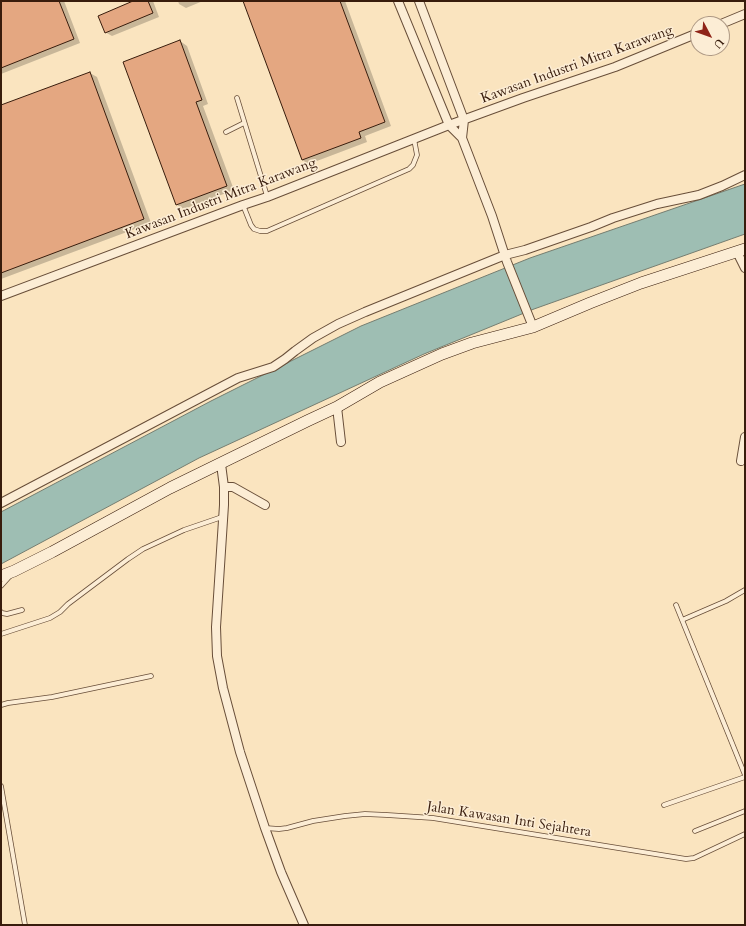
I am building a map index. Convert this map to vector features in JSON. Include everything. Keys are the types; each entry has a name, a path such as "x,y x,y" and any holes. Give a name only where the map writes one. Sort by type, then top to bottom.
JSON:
{"street":[{"path":"398,1 449,125 462,138 533,327"},
{"path":"419,1 464,120 462,138"},
{"path":"730,20 745,14"},
{"name":"Kawasan Industri Mitra Karawang","path":"1,296 267,197 449,125 615,67 690,36"},
{"path":"1,503 238,378 272,367 313,338 338,324 365,312 525,250 613,218 657,204 699,195 745,175"},
{"path":"1,576 52,552 170,488 337,407 380,382 442,354 477,341 533,327 641,283 741,251 745,268"},
{"path":"337,407 341,442"},
{"path":"741,461 745,437"},
{"path":"221,464 224,487 224,505 222,517 216,626 217,656 223,688 240,752 281,872 304,925"},
{"path":"224,487 233,487 265,505"}],"lane":[{"path":"237,98 267,197"},
{"path":"226,132 244,123"},
{"path":"243,205 254,230 267,231 409,169 414,165 417,155 414,139"},
{"path":"1,634 50,618 143,549 184,530 222,517"},
{"path":"1,586 14,571"},
{"path":"682,620 726,601 745,590"},
{"path":"664,805 745,776 676,605"},
{"path":"1,612 7,614 22,610"},
{"path":"1,705 52,697 151,676"},
{"path":"1,786 25,925"},
{"path":"695,831 745,811"},
{"name":"Jalan Kawasan Inti Sejahtera","path":"265,828 279,830 313,821 365,814 433,818 686,859 694,858 745,834"}],"water":[{"path":"745,184 745,234 534,309 424,354 199,458 1,564 1,512 211,401 361,326 530,258"}],"building":[{"path":"1,1 59,1 74,39 1,68"},
{"path":"133,1 148,1 153,13 105,33 98,16"},
{"path":"243,1 340,1 385,122 359,132 361,138 302,160"},
{"path":"180,40 202,100 196,102 227,186 176,205 123,62"},
{"path":"90,72 144,219 1,273 1,105"}]}
